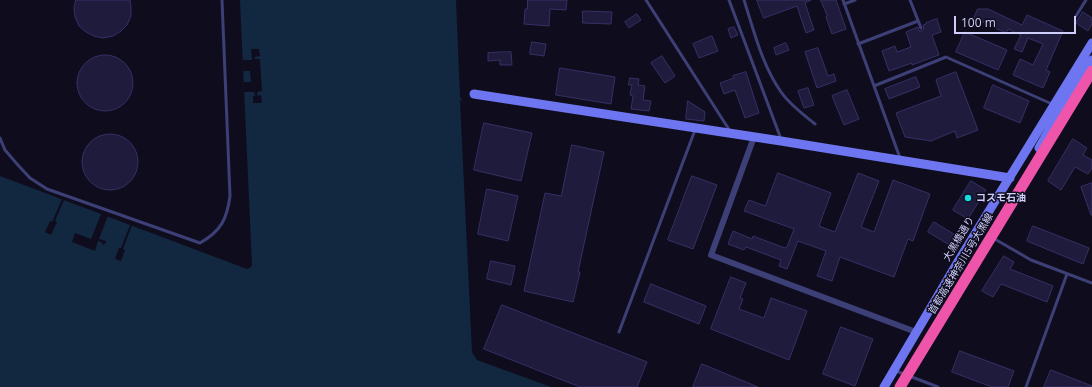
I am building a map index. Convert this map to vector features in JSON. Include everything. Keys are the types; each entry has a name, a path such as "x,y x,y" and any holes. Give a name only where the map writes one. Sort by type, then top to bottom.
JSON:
{"highway":[{"name":"首都高速神奈川5号大黒線","path":"900,387 1092,71"},
{"name":"首都高速神奈川5号大黒線","path":"905,387 1092,79"}],"street":[{"name":"大黒橋通り","path":"897,387 983,231 1010,178 1092,42"},
{"name":"大黒橋通り","path":"884,387 916,332 983,231 1022,179 1060,111 1092,60"},
{"path":"474,94 1010,178"},
{"path":"754,138 711,255 916,332"}],"lane":[{"path":"0,138 5,150 17,164 30,178 47,189 200,243 208,239 219,228 227,213 230,196 222,0"},
{"path":"646,0 732,134"},
{"path":"729,0 781,141"},
{"path":"744,0 766,65 781,92 796,109 815,124"},
{"path":"854,0 843,2 901,160"},
{"path":"910,0 921,28"},
{"path":"1076,16 1086,0"},
{"path":"858,44 918,21"},
{"path":"874,86 946,57 1054,105"},
{"path":"619,332 696,128"},
{"path":"983,231 1031,260 1092,283"},
{"path":"1026,387 1067,274"},
{"path":"894,370 938,387"}],"water":[{"path":"240,0 456,0 460,97 462,100 460,101 472,352 477,360 551,387 0,387 0,176 247,269 252,265"}],"pier":[{"path":"251,49 259,49 260,56 255,57 255,59 260,59 262,91 257,92 258,96 261,95 262,103 253,103 253,96 255,96 254,92 244,92 244,82 251,82 250,71 243,71 243,60 252,60"},
{"path":"62,199 64,200 51,235 45,232 50,221 52,222"},
{"path":"101,214 108,216 99,239 106,241 106,243 103,245 98,241 95,251 72,242 75,233 91,239"},
{"path":"130,225 132,225 123,249 125,250 121,261 115,259 119,248 121,248"}],"building":[{"path":"76,0 130,0 131,16 127,25 113,36 103,38 94,36 79,26 75,17 74,8"},
{"path":"528,0 567,0 566,10 550,9 549,26 524,24 525,9 527,9"},
{"path":"757,0 811,0 805,3 814,30 806,33 797,6 764,18"},
{"path":"821,0 836,0 846,29 832,34"},
{"path":"978,9 988,9 1022,25 1027,15 1063,31 1046,70 1050,72 1043,88 1013,75 1020,59 1033,65 1043,44 1028,38 1022,52 1014,49 1021,35 1008,29 1006,33 974,18"},
{"path":"583,11 612,12 611,24 583,23"},
{"path":"1083,12 1092,18 1092,24 1088,31 1076,23"},
{"path":"637,14 641,20 629,28 625,22"},
{"path":"937,19 941,32 932,35 939,55 912,65 912,63 889,71 882,51 895,46 897,52 911,47 906,32 918,27 919,31 922,31 924,29 923,25"},
{"path":"734,27 738,35 731,38 728,29"},
{"path":"965,32 1007,50 998,70 956,52"},
{"path":"712,36 718,51 699,58 693,44"},
{"path":"532,42 546,44 544,56 530,54"},
{"path":"786,43 789,50 776,55 774,48"},
{"path":"818,48 828,76 834,74 836,81 817,88 805,52"},
{"path":"511,52 512,65 500,65 500,60 488,61 488,53"},
{"path":"99,55 111,55 121,59 129,67 133,77 133,89 129,99 121,107 111,111 99,111 89,107 81,99 77,89 77,77 81,67 89,59"},
{"path":"662,56 675,76 665,83 651,63"},
{"path":"560,68 615,77 611,104 556,95"},
{"path":"746,72 759,113 745,118 735,90 724,94 720,83 734,78 733,76"},
{"path":"956,72 978,130 957,138 955,131 931,141 905,137 896,113 941,96 936,80"},
{"path":"916,77 920,87 889,99 885,89"},
{"path":"630,78 639,79 638,85 645,86 643,100 651,101 649,111 631,109 633,96 630,95 632,85 629,85"},
{"path":"993,85 1029,101 1020,123 984,108"},
{"path":"808,88 814,105 804,108 798,91"},
{"path":"847,90 859,119 844,125 832,96"},
{"path":"688,101 705,112 704,121 686,119"},
{"path":"484,123 532,133 521,181 474,170"},
{"path":"104,134 116,134 126,138 134,146 138,156 138,168 134,178 126,186 116,190 104,190 94,186 86,178 82,168 82,156 86,146 94,138"},
{"path":"1073,139 1087,148 1083,155 1092,160 1092,168 1088,174 1075,167 1061,190 1048,181"},
{"path":"572,145 604,152 573,302 524,291 545,193 561,196"},
{"path":"778,173 831,193 819,226 835,232 858,173 879,181 861,227 874,232 893,180 930,194 913,241 908,239 894,277 840,257 832,281 817,276 826,251 798,241 787,269 779,266 781,260 746,247 744,250 728,244 733,231 752,239 753,236 785,248 787,247 794,229 744,211 749,200 765,206"},
{"path":"692,176 717,185 693,249 668,240"},
{"path":"971,181 986,190 968,219 953,210"},
{"path":"1092,183 1092,215 1091,215 1081,187"},
{"path":"487,189 518,196 508,241 478,234"},
{"path":"934,222 957,236 951,246 928,232"},
{"path":"1033,226 1089,248 1083,264 1027,241"},
{"path":"1004,256 1014,262 1010,269 1053,286 1047,302 1001,284 993,297 982,291"},
{"path":"491,261 515,266 511,285 487,279"},
{"path":"731,277 746,283 740,298 743,299 739,309 764,318 771,298 807,311 789,360 711,329"},
{"path":"651,284 706,306 699,324 644,302"},
{"path":"502,305 647,362 637,387 580,387 484,349"},
{"path":"841,327 873,339 855,386 823,374"},
{"path":"960,351 1014,371 1008,387 992,387 952,372"},
{"path":"702,364 758,387 693,387"},
{"path":"1051,370 1092,386 1092,387 1044,387"}],"place":[{"name":"コスモ石油","path":"968,198"}]}
